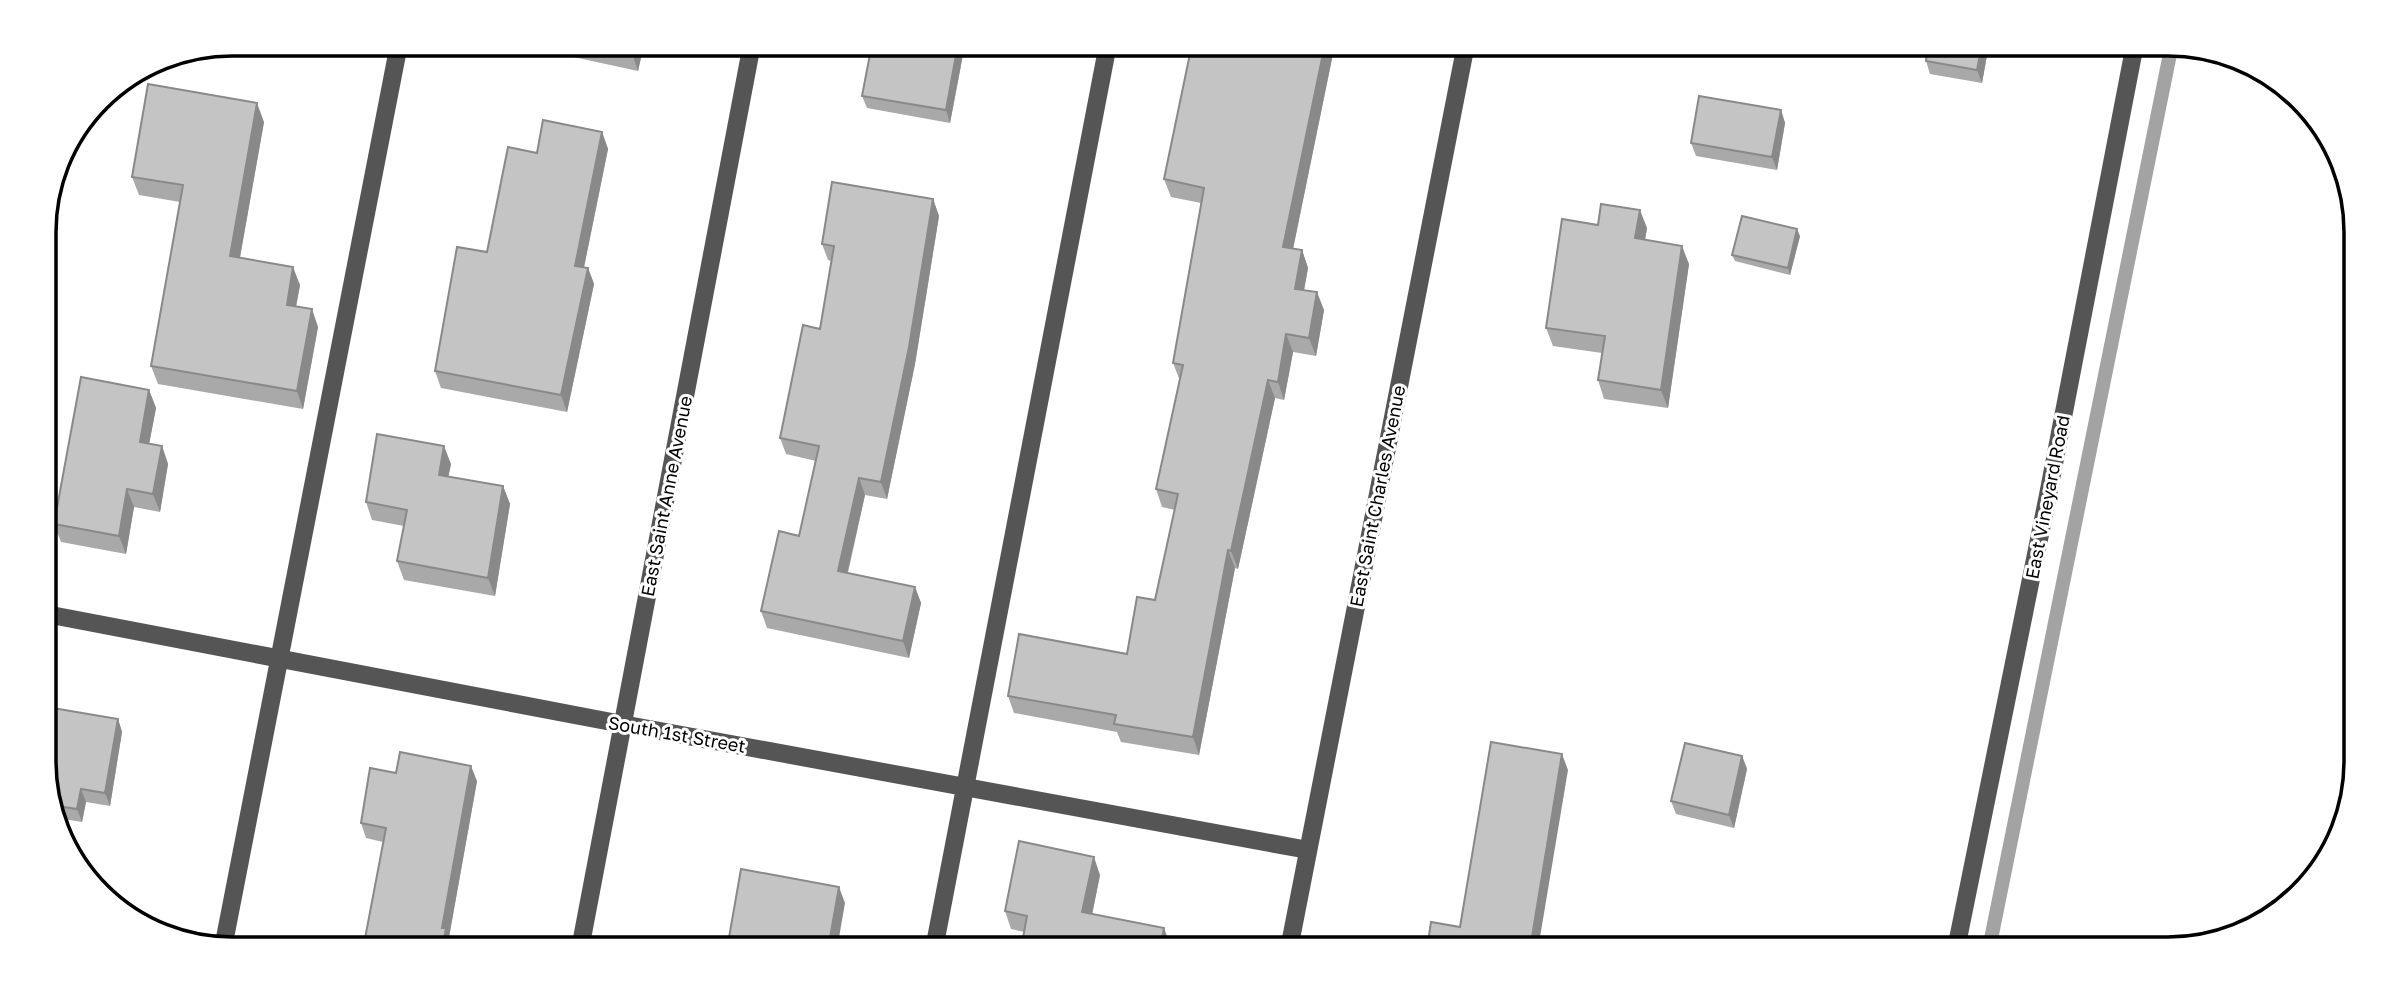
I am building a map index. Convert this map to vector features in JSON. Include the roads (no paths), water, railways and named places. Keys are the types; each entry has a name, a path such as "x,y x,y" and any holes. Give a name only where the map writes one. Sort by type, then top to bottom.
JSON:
{"street":[{"path":"225,936 397,56"},
{"name":"East Saint Anne Avenue","path":"582,937 750,56"},
{"path":"936,937 1106,56"},
{"name":"East Saint Charles Avenue","path":"1291,937 1464,56"},
{"name":"East Vineyard Road","path":"1958,937 2134,56"},
{"name":"South 1st Street","path":"56,616 622,724 1308,850"}],"waterway":[{"path":"1991,937 2170,56"}]}
